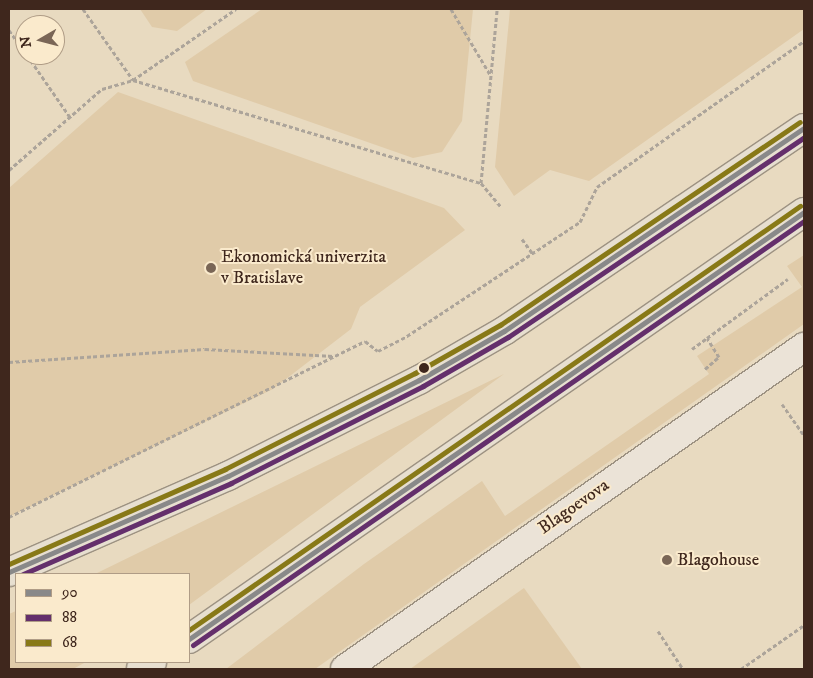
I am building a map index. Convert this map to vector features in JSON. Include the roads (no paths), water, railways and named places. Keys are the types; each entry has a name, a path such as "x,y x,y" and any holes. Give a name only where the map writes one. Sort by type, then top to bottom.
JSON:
{"main road":[{"path":"9,572 228,476 419,380 504,331 804,128"},
{"path":"190,638 804,212"}],"street":[{"name":"Blagoevova","path":"345,669 804,347"}],"place":[{"name":"Ekonomická univerzita v Bratislave","path":"211,268"},
{"name":"Blagohouse","path":"667,560"}]}
